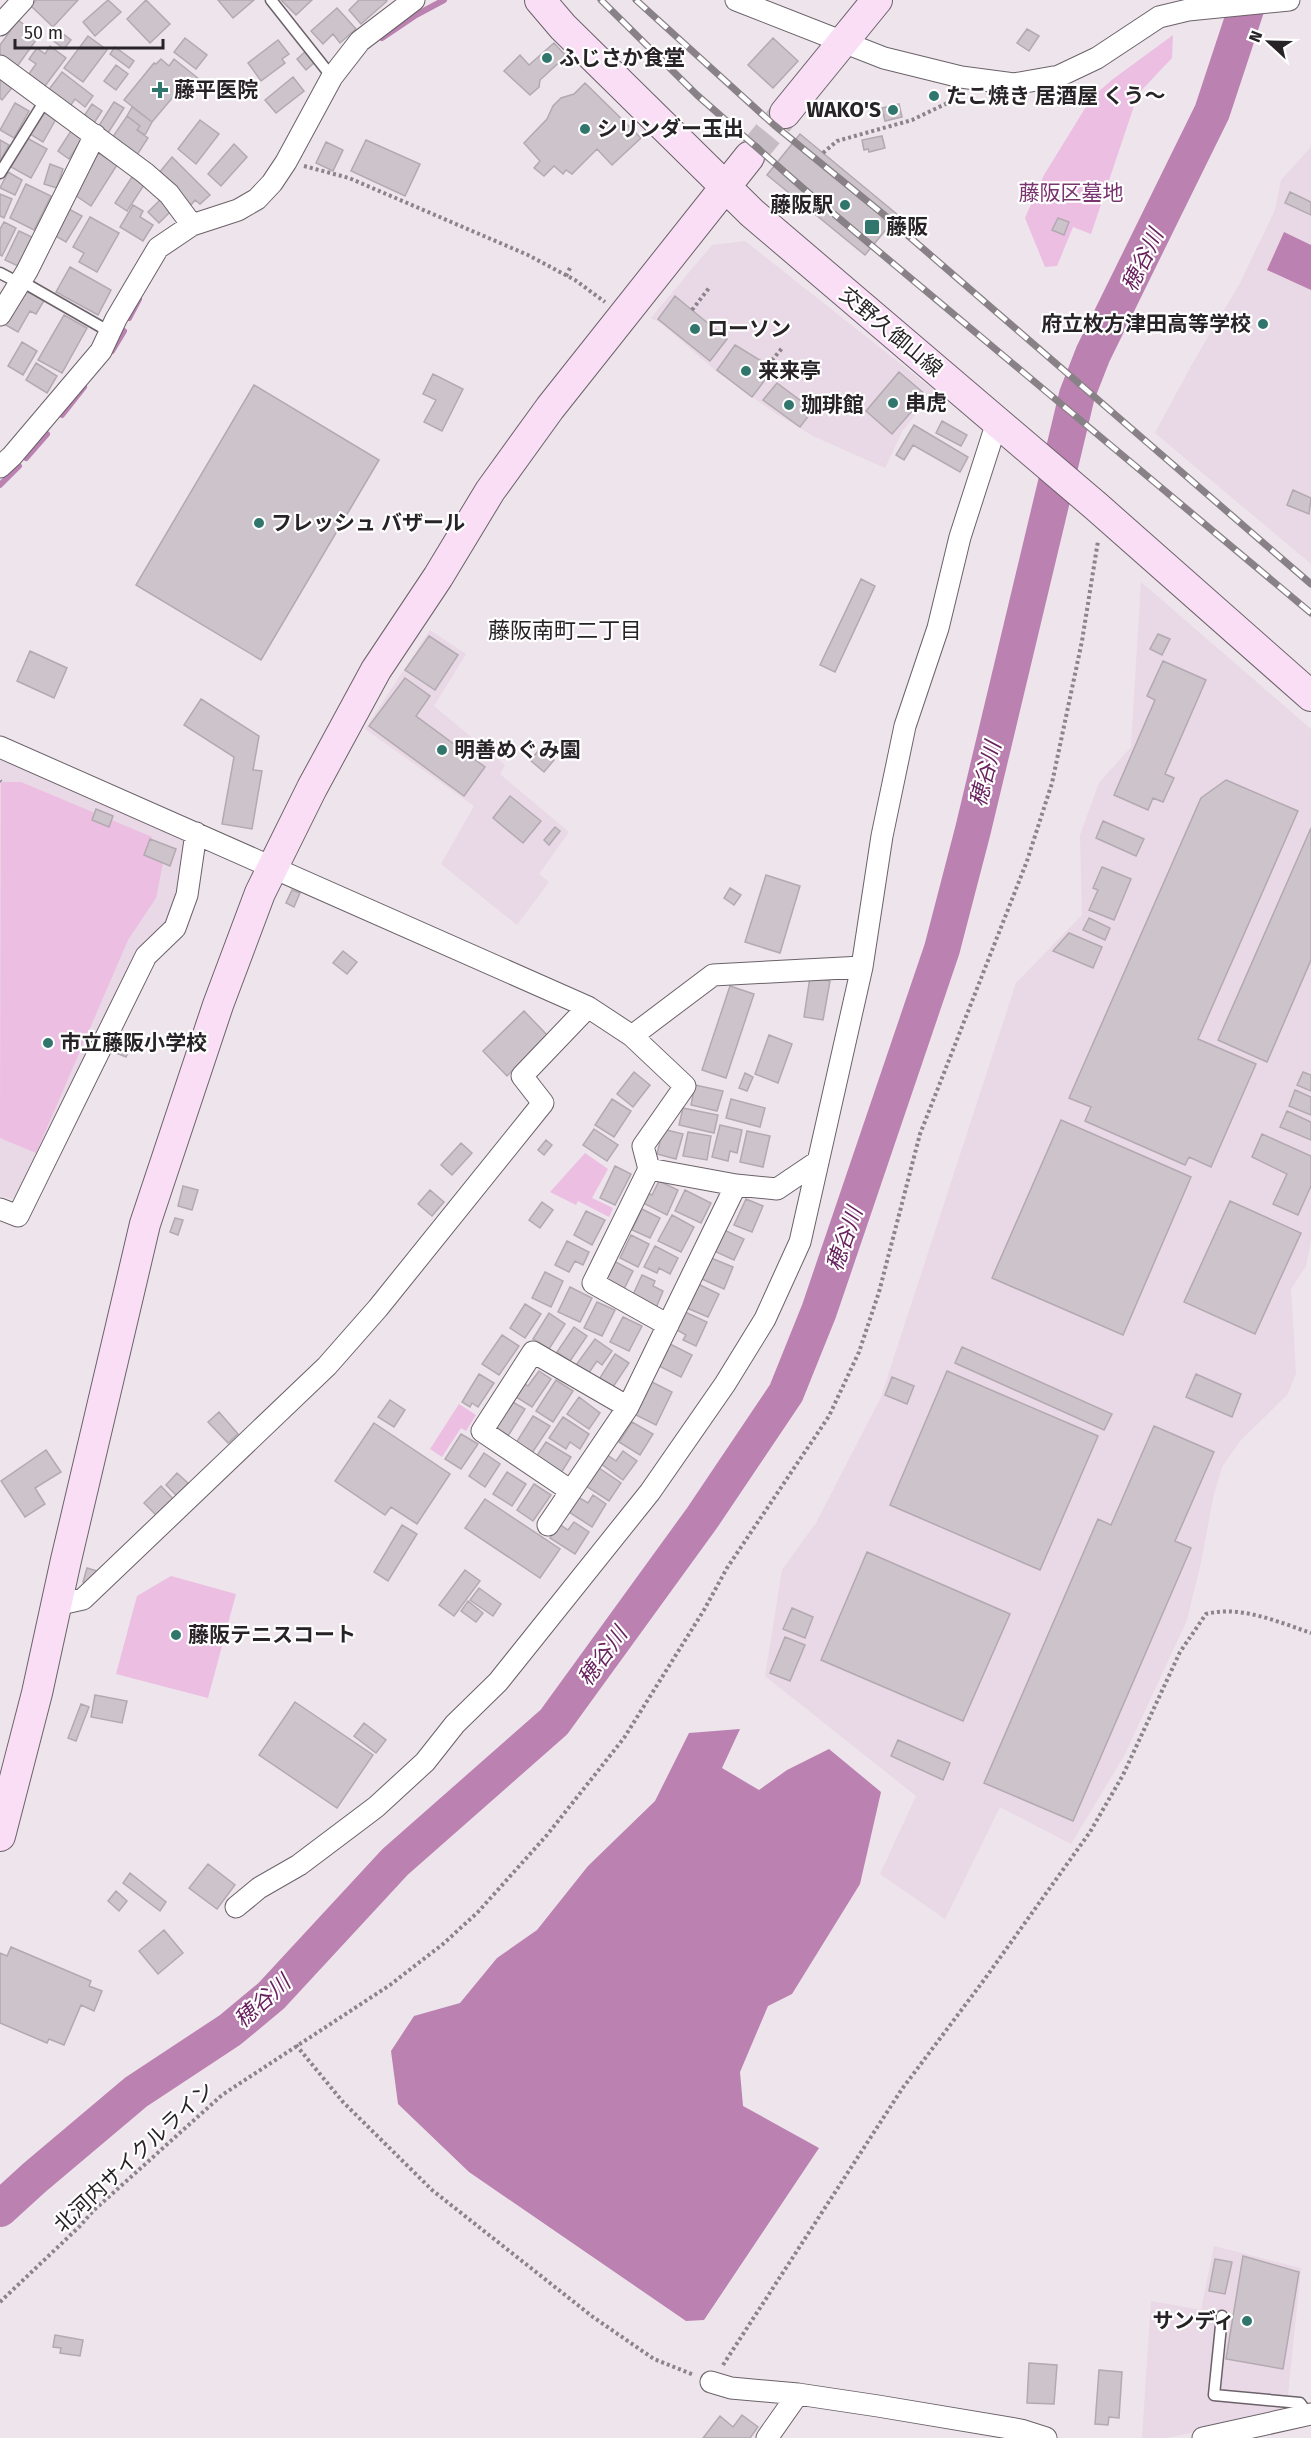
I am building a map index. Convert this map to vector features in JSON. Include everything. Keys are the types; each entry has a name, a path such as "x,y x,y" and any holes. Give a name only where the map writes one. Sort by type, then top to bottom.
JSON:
{"street":[{"path":"0,24 23,0"},
{"path":"0,467 12,456 101,351 158,248 192,225 238,210 257,199 272,183 332,77 360,41 414,0"},
{"name":"交野久御山線","path":"540,0 571,35 725,188 1026,447 1098,518 1311,696"},
{"path":"736,0 884,57 961,77 1014,84 1059,76 1097,58 1159,17 1198,9 1289,0"},
{"path":"785,113 877,0"},
{"path":"0,66 125,154 169,194 192,225"},
{"path":"0,315 20,282 95,135"},
{"path":"0,1836 22,1756 145,1224 218,1005 260,893 312,788 376,670 438,577 490,491 550,408 749,157"},
{"path":"236,1907 260,1888 299,1865 353,1826 425,1762 455,1724 498,1682 650,1492 725,1384 765,1319 800,1242 862,967 882,836 905,726 938,628 960,537 997,422"},
{"path":"0,747 588,1007 632,1036 685,1086 644,1146 649,1169 593,1283 668,1325"},
{"path":"0,1209 18,1216 146,956 175,928 187,895 196,833"},
{"path":"632,1036 713,975 862,967"},
{"path":"56,1605 83,1599 327,1366 378,1308 543,1103 522,1076 588,1007"},
{"path":"649,1169 736,1185 777,1189 817,1162"},
{"path":"548,1525 628,1407 736,1185"},
{"path":"571,1491 482,1431 532,1352 628,1407"},
{"path":"711,2382 731,2388 798,2394 1021,2430 1046,2438"},
{"path":"766,2438 798,2394"},
{"path":"1203,2438 1309,2414"}],"lane":[{"path":"271,0 332,77"},
{"path":"0,173 46,99"},
{"path":"0,273 110,332"},
{"path":"1222,2316 1214,2395 1300,2403 1309,2414"}],"path":[{"path":"823,153 837,141 912,120 963,96"},
{"path":"297,163 349,178 528,255 566,276 601,300"},
{"path":"781,208 791,195"},
{"path":"566,276 570,268"},
{"path":"692,310 709,288"},
{"path":"768,365 783,346"},
{"name":"北河内サイクルライン","path":"0,2302 93,2211 222,2095 390,1984 443,1944 478,1912 547,1835 624,1738 728,1568 829,1416 859,1352 879,1292 920,1134 1027,861 1052,783 1088,606 1098,518"},
{"path":"296,2045 343,2102 432,2190 593,2317 654,2360 711,2382 902,2089 984,1980 1090,1832 1123,1775 1180,1652 1206,1614 1217,1611 1256,1615 1311,1634"}],"shaded area":[{"name":"府立枚方津田高等学校","path":"1311,147 1311,564 1155,433 1240,283 1275,210 1281,180"},
{"path":"1284,232 1311,245 1311,290 1267,270"},
{"path":"745,241 935,391 903,430 885,468 813,436 775,413 717,372 662,324 651,318 712,245"},
{"path":"1141,582 1311,729 1311,1241 1306,1266 1291,1289 1296,1373 1288,1394 1240,1441 1222,1467 1213,1498 1187,1620 1124,1756 1071,1844 1000,1807 945,1919 880,1874 916,1796 765,1676 782,1570 816,1523 881,1397 1016,983 1082,915 1080,835 1099,783 1131,747"},
{"path":"430,630 466,654 434,706 505,765 500,774 569,832 539,874 549,882 517,925 441,864 474,806 365,729"},
{"name":"市立藤阪小学校","path":"0,755 179,836 188,844 179,901 20,1194 12,1199 0,1196"},
{"path":"740,1729 722,1768 759,1790 787,1770 829,1749 881,1792 860,1884 792,1994 768,2006 740,2072 743,2106 819,2148 704,2320 686,2321 469,2172 398,2104 391,2051 414,2016 460,2003 497,1958 537,1930 588,1866 655,1801 689,1733"},
{"path":"1214,2246 1301,2268 1286,2414 1166,2438 1142,2438 1151,2301 1201,2310"}],"green space":[{"name":"藤阪区墓地","path":"1173,35 1172,58 1138,94 1091,234 1073,227 1057,266 1045,267 1025,218 1044,175 1092,97"},
{"name":"市立藤阪小学校","path":"1,782 21,782 152,837 144,855 163,863 156,898 128,940 36,1153 0,1138"},
{"path":"585,1153 608,1169 592,1198 613,1208 609,1217 578,1201 576,1205 550,1192"},
{"path":"459,1404 476,1415 466,1431 461,1428 442,1457 430,1449"},
{"name":"藤阪テニスコート","path":"171,1576 236,1594 208,1698 116,1674 137,1596"}],"building":[{"path":"36,0 78,0 53,27 31,6"},
{"path":"108,0 121,12 95,36 83,22"},
{"path":"146,0 170,24 150,43 127,19"},
{"path":"218,0 254,0 233,18"},
{"path":"281,0 312,0 296,15"},
{"path":"359,0 387,1 361,24 349,10"},
{"path":"337,8 356,29 340,43 333,34 323,44 311,31"},
{"path":"18,20 39,36 16,68 0,57 0,45"},
{"path":"1027,29 1039,36 1029,51 1017,43"},
{"path":"58,30 71,40 64,49 51,39"},
{"path":"88,36 107,50 83,82 64,68"},
{"path":"185,38 207,55 196,69 174,52"},
{"path":"773,38 798,61 773,88 748,65"},
{"path":"278,40 289,54 282,59 285,63 261,81 248,63"},
{"path":"554,43 566,56 540,80 539,87 530,95 504,71 520,55 529,65"},
{"path":"50,46 66,58 42,90 26,78 36,64 29,59 37,48 45,54"},
{"path":"115,47 134,61 129,68 110,54"},
{"path":"306,51 315,62 306,70 297,59"},
{"path":"161,59 169,66 174,59 199,79 184,96 178,91 152,122 124,100 154,63 156,64"},
{"path":"116,65 128,74 116,90 104,81"},
{"path":"0,71 16,83 2,100 0,98"},
{"path":"62,72 93,96 85,107 75,99 68,109 47,92"},
{"path":"293,77 304,91 276,113 265,100"},
{"name":"シリンダー玉出","path":"585,83 641,138 612,165 597,149 572,174 566,170 563,174 554,166 544,176 534,168 540,161 524,143 547,119 553,106 561,98 574,94"},
{"path":"114,102 124,108 108,133 98,127"},
{"path":"15,103 29,111 14,138 0,130"},
{"path":"92,104 102,111 92,126 82,119"},
{"path":"899,104 902,117 885,121 882,108"},
{"path":"132,107 152,122 145,135 137,130 140,126 127,116"},
{"path":"43,112 56,119 43,142 30,134"},
{"path":"127,116 140,126 137,130 148,138 135,158 110,141"},
{"path":"200,120 219,134 196,164 178,149"},
{"path":"71,131 82,139 69,159 58,151"},
{"name":"藤阪駅","path":"800,134 898,215 865,255 767,175"},
{"path":"882,136 885,148 869,152 868,149 864,150 862,140"},
{"path":"27,138 47,149 31,178 11,167"},
{"path":"0,140 9,145 0,161"},
{"path":"366,140 420,164 405,196 351,171"},
{"path":"326,142 343,150 333,171 316,163"},
{"path":"234,144 247,157 221,186 208,174"},
{"path":"97,152 117,165 91,206 72,193"},
{"path":"172,157 210,195 200,204 195,200 191,205 159,173"},
{"path":"50,164 63,169 57,188 44,184"},
{"path":"8,172 22,180 15,195 0,188"},
{"path":"132,177 144,185 127,211 115,203"},
{"path":"26,184 51,196 34,230 10,218"},
{"path":"1290,192 1311,202 1311,215 1285,203"},
{"path":"0,194 12,199 4,218 0,216"},
{"path":"162,198 173,209 159,223 148,212"},
{"path":"133,205 143,211 140,217 153,225 143,241 120,227"},
{"path":"67,208 82,216 66,242 52,234"},
{"path":"90,217 119,233 97,272 79,262 84,253 73,247"},
{"path":"1058,218 1069,222 1064,235 1052,230"},
{"path":"4,222 16,228 2,256 0,255 0,229"},
{"path":"19,231 32,237 18,266 5,260"},
{"path":"70,267 111,290 98,315 56,292"},
{"path":"24,287 45,299 36,314 30,311 18,332 4,324"},
{"path":"675,296 727,339 710,361 658,319"},
{"path":"64,315 87,328 62,373 38,360"},
{"path":"22,342 37,351 23,375 8,366"},
{"path":"735,345 768,365 771,372 752,397 717,370"},
{"path":"36,363 57,376 47,393 26,380"},
{"path":"899,372 926,395 892,434 866,411"},
{"path":"433,374 463,389 442,431 424,422 436,400 423,394"},
{"path":"777,383 813,410 800,427 763,400"},
{"path":"254,385 379,460 261,660 136,585"},
{"path":"942,421 967,435 961,446 936,433"},
{"path":"914,425 968,457 960,472 913,445 904,460 896,455"},
{"path":"1293,490 1311,498 1309,514 1287,505"},
{"path":"861,579 875,586 835,672 820,665"},
{"path":"1158,634 1170,639 1162,655 1150,649"},
{"path":"429,636 458,655 435,690 405,670"},
{"path":"30,651 67,668 54,698 17,681"},
{"path":"1163,661 1206,680 1165,774 1174,778 1163,802 1153,798 1148,810 1114,795 1155,700 1147,696"},
{"path":"405,678 430,696 416,716 485,767 464,796 369,726"},
{"path":"201,699 259,736 253,770 262,771 252,829 222,824 234,757 184,725"},
{"path":"541,748 554,760 544,772 530,760"},
{"path":"1226,780 1298,811 1198,1039 1256,1064 1211,1167 1189,1157 1185,1165 1085,1121 1091,1107 1069,1098 1201,798"},
{"path":"510,796 541,821 523,843 493,818"},
{"path":"96,809 113,816 109,827 92,820"},
{"path":"1103,821 1144,839 1136,856 1096,838"},
{"path":"555,827 560,831 549,845 544,840"},
{"path":"1311,828 1311,960 1267,1062 1218,1040"},
{"path":"150,839 176,849 170,866 144,855"},
{"path":"1102,867 1131,879 1114,920 1089,910 1098,890 1093,888"},
{"path":"766,875 800,886 780,953 745,942"},
{"path":"730,888 741,895 734,905 724,898"},
{"path":"292,890 300,893 294,907 286,903"},
{"path":"1089,918 1110,928 1105,940 1083,930"},
{"path":"1069,933 1102,947 1093,968 1053,951"},
{"path":"343,951 357,962 347,974 333,963"},
{"path":"810,977 830,981 823,1020 804,1017"},
{"path":"730,986 754,994 726,1078 702,1070"},
{"path":"524,1011 548,1036 507,1076 483,1051"},
{"path":"121,1035 134,1040 126,1057 114,1052"},
{"path":"769,1035 792,1044 778,1083 755,1074"},
{"path":"634,1072 650,1085 633,1107 617,1094"},
{"path":"1303,1072 1311,1075 1311,1091 1297,1085"},
{"path":"745,1073 753,1077 747,1091 739,1088"},
{"path":"695,1085 723,1091 717,1111 691,1105"},
{"path":"1295,1090 1311,1097 1311,1115 1289,1106"},
{"path":"612,1099 631,1111 614,1137 595,1125"},
{"path":"731,1099 765,1108 760,1127 726,1118"},
{"path":"683,1108 718,1115 714,1133 679,1125"},
{"path":"1287,1111 1311,1122 1311,1140 1280,1127"},
{"path":"1061,1120 1191,1177 1123,1335 992,1278"},
{"path":"720,1125 742,1130 737,1153 730,1151 728,1161 712,1157"},
{"path":"594,1129 618,1145 607,1161 583,1145"},
{"path":"663,1129 683,1134 676,1159 657,1154"},
{"path":"747,1131 770,1136 763,1167 740,1162"},
{"path":"688,1132 711,1136 707,1160 683,1156"},
{"path":"1262,1134 1311,1156 1311,1186 1298,1215 1273,1204 1287,1174 1252,1157"},
{"path":"546,1140 552,1145 544,1155 538,1150"},
{"path":"461,1143 472,1153 452,1175 441,1165"},
{"path":"615,1166 631,1174 615,1205 600,1198"},
{"path":"659,1181 678,1190 667,1215 641,1202 646,1192 652,1195"},
{"path":"183,1186 198,1190 192,1210 178,1206"},
{"path":"430,1190 444,1202 432,1216 418,1204"},
{"path":"685,1190 711,1203 701,1223 675,1211"},
{"path":"746,1199 763,1206 752,1232 734,1225"},
{"path":"1230,1201 1301,1233 1255,1334 1184,1302"},
{"path":"542,1202 553,1210 540,1228 529,1220"},
{"path":"642,1209 660,1218 650,1238 632,1230"},
{"path":"586,1211 605,1220 592,1245 574,1235"},
{"path":"672,1215 694,1227 681,1252 658,1241"},
{"path":"175,1218 183,1220 178,1235 170,1232"},
{"path":"724,1230 744,1239 734,1260 714,1251"},
{"path":"631,1235 649,1244 638,1267 620,1258"},
{"path":"567,1241 589,1252 583,1265 575,1261 569,1272 555,1265"},
{"path":"655,1246 678,1258 670,1274 659,1268 657,1273 644,1267"},
{"path":"711,1258 733,1267 724,1289 702,1279"},
{"path":"610,1259 633,1271 624,1289 601,1277"},
{"path":"545,1272 563,1281 551,1307 532,1298"},
{"path":"642,1275 655,1281 653,1286 663,1291 656,1308 632,1297"},
{"path":"698,1284 719,1294 708,1317 687,1308"},
{"path":"570,1287 592,1298 580,1322 558,1312"},
{"path":"597,1302 615,1310 602,1336 584,1328"},
{"path":"525,1304 541,1314 525,1338 510,1328"},
{"path":"685,1312 707,1322 696,1346 683,1340 686,1335 677,1330"},
{"path":"549,1313 565,1324 549,1349 533,1339"},
{"path":"623,1317 642,1326 629,1351 610,1342"},
{"path":"574,1327 587,1336 570,1361 557,1352"},
{"path":"502,1335 519,1346 499,1375 482,1364"},
{"path":"595,1339 612,1351 602,1365 597,1361 588,1374 576,1365"},
{"path":"668,1343 692,1355 681,1377 657,1365"},
{"path":"962,1347 1112,1414 1104,1430 955,1363"},
{"path":"615,1354 629,1363 611,1390 598,1381"},
{"path":"539,1371 551,1379 532,1407 513,1395 522,1382 528,1386"},
{"path":"947,1371 1098,1436 1040,1570 890,1505"},
{"path":"479,1374 494,1383 478,1407 472,1403 470,1407 462,1402"},
{"path":"1196,1374 1241,1394 1232,1417 1186,1397"},
{"path":"892,1377 914,1386 907,1404 885,1395"},
{"path":"556,1380 573,1391 553,1422 536,1411"},
{"path":"648,1380 672,1392 656,1425 632,1413"},
{"path":"579,1397 600,1413 589,1429 567,1414"},
{"path":"390,1400 405,1410 394,1427 378,1417"},
{"path":"511,1401 525,1409 508,1436 495,1427"},
{"path":"219,1412 238,1434 228,1443 208,1422"},
{"path":"533,1416 550,1426 532,1453 516,1443"},
{"path":"563,1417 589,1434 580,1449 570,1442 566,1449 549,1438"},
{"path":"632,1422 653,1434 640,1455 619,1442"},
{"path":"374,1423 450,1474 417,1524 391,1507 385,1515 335,1481"},
{"path":"1154,1426 1214,1452 1175,1541 1191,1548 1073,1821 984,1783 1098,1519 1111,1525"},
{"path":"461,1434 478,1444 461,1469 445,1459"},
{"path":"546,1442 571,1457 561,1473 536,1457"},
{"path":"46,1450 61,1472 35,1488 45,1504 25,1517 1,1481"},
{"path":"623,1451 637,1461 623,1480 600,1463 606,1454 616,1461"},
{"path":"484,1453 500,1464 485,1487 469,1476"},
{"path":"599,1468 621,1483 609,1501 586,1486"},
{"path":"507,1472 526,1484 512,1506 493,1494"},
{"path":"177,1473 188,1483 181,1500 166,1485"},
{"path":"534,1484 551,1495 533,1521 517,1510"},
{"path":"161,1486 177,1503 161,1520 144,1503"},
{"path":"593,1495 606,1504 592,1527 569,1512 578,1497 588,1503"},
{"path":"485,1499 560,1549 540,1578 465,1528"},
{"path":"574,1522 589,1532 575,1554 550,1538 559,1524 568,1530"},
{"path":"402,1525 417,1534 388,1581 374,1572"},
{"path":"867,1552 1010,1614 963,1721 821,1660"},
{"path":"87,1568 97,1571 93,1585 83,1582"},
{"path":"465,1570 480,1581 454,1616 439,1605"},
{"path":"479,1588 501,1604 493,1616 470,1600"},
{"path":"468,1601 483,1613 476,1622 461,1611"},
{"path":"792,1608 813,1617 805,1638 783,1629"},
{"path":"785,1637 805,1645 790,1681 770,1673"},
{"path":"95,1695 127,1701 122,1723 91,1717"},
{"path":"295,1702 373,1755 337,1808 259,1755"},
{"path":"81,1704 89,1707 76,1741 68,1738"},
{"path":"364,1723 386,1740 376,1753 354,1736"},
{"path":"898,1740 950,1763 943,1780 891,1756"},
{"path":"208,1864 235,1885 217,1909 189,1888"},
{"path":"130,1873 166,1902 160,1911 123,1883"},
{"path":"116,1891 127,1901 119,1911 108,1901"},
{"path":"164,1930 183,1953 158,1974 139,1951"},
{"path":"11,1947 91,1981 89,1986 102,1991 94,2011 81,2005 64,2045 49,2039 47,2043 0,2023 0,1953 7,1956"},
{"path":"1243,2256 1299,2272 1283,2369 1226,2359"},
{"path":"1215,2259 1232,2262 1225,2294 1209,2291"},
{"path":"55,2335 83,2340 80,2356 60,2353 61,2348 53,2347"},
{"path":"1029,2363 1057,2365 1054,2404 1027,2403"},
{"path":"1099,2370 1122,2372 1119,2418 1109,2417 1108,2425 1095,2424"},
{"path":"742,2415 758,2427 750,2438 703,2438 720,2416 733,2427"}],"waterway":[{"path":"382,38 416,15 444,0"},
{"name":"穂谷川","path":"0,2209 136,2092 230,2030 271,1996 395,1862 554,1722 702,1518 786,1393 819,1311 942,949 973,830 1077,395 1093,354 1212,112 1249,0"},
{"path":"129,318 139,299"},
{"path":"112,351 124,331"},
{"path":"62,415 84,387"},
{"path":"26,458 47,434"},
{"path":"0,485 19,466"}],"tunnel":[{"path":"749,157 785,113"}],"railway":[{"path":"601,0 697,95 804,189 1311,613"},
{"path":"636,0 774,125 883,214 1311,584"}],"place":[{"name":"ふじさか食堂","path":"547,58"},
{"name":"藤平医院","path":"160,90"},
{"name":"たこ焼き 居酒屋 くう～","path":"934,96"},
{"name":"WAKO'S","path":"893,110"},
{"name":"シリンダー玉出","path":"585,129"},
{"name":"藤阪駅","path":"845,205"},
{"name":"藤阪","path":"872,227"},
{"name":"府立枚方津田高等学校","path":"1263,324"},
{"name":"ローソン","path":"695,329"},
{"name":"来来亭","path":"746,371"},
{"name":"串虎","path":"893,403"},
{"name":"珈琲館","path":"789,405"},
{"name":"フレッシュ バザール","path":"259,523"},
{"name":"明善めぐみ園","path":"442,750"},
{"name":"市立藤阪小学校","path":"48,1043"},
{"name":"藤阪テニスコート","path":"176,1635"},
{"name":"サンディ","path":"1247,2321"}],"district":[{"name":"藤阪南町二丁目","path":"565,630"}]}
